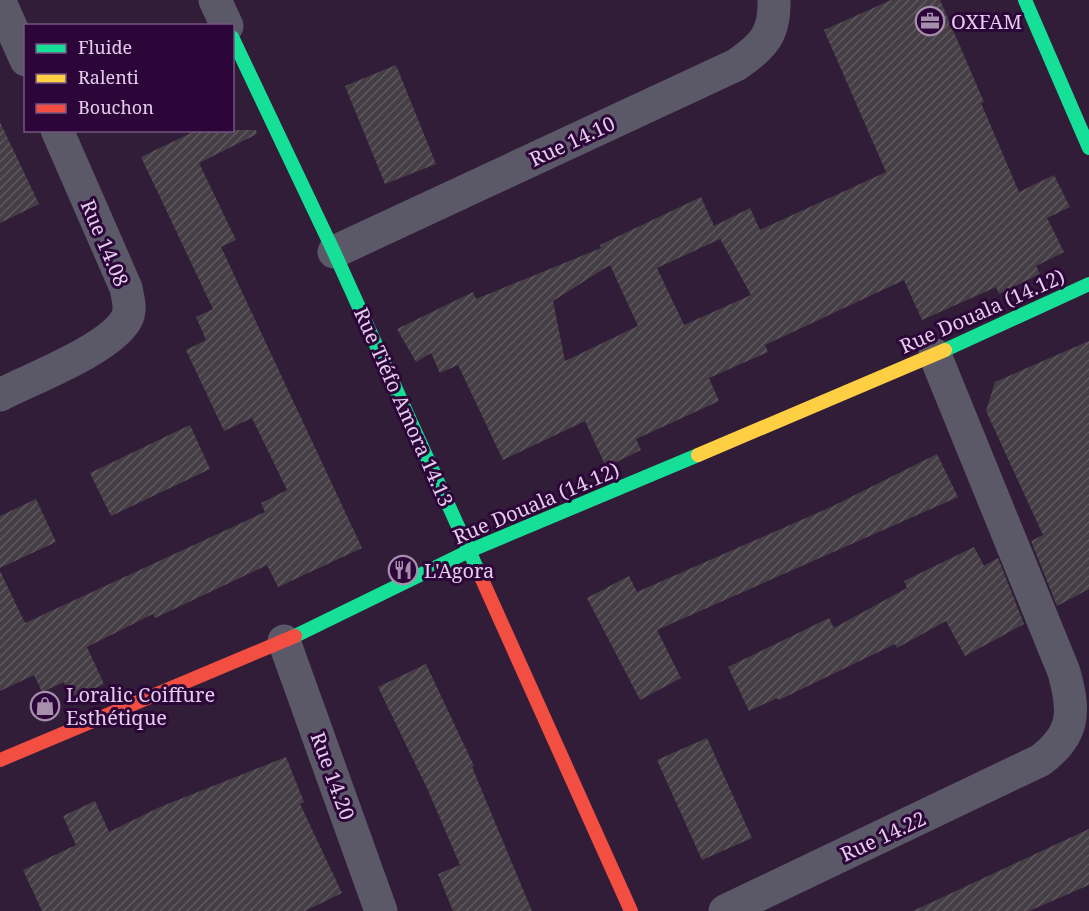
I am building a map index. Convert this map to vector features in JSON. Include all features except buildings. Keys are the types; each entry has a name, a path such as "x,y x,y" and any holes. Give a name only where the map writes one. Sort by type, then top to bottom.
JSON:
{"street":[{"path":"215,0 226,24"},
{"name":"Rue 14.10","path":"334,252 736,65 761,47 775,21 774,0"},
{"path":"1025,0 1089,148"},
{"path":"0,2 24,56"},
{"name":"Rue Tiéfo Amora 14.13","path":"234,42 334,252 631,911"},
{"name":"Rue 14.08","path":"0,395 112,337 126,319 130,309 126,288 58,132"},
{"name":"Rue Douala (14.12)","path":"0,760 285,641 469,551 935,355 1089,284"},
{"name":"Rue 14.22","path":"725,911 1041,760 1055,749 1066,734 1071,716 1071,696 1060,661 935,355"},
{"name":"Rue 14.20","path":"285,641 381,911"}],"traffic: fast":[{"path":"1025,0 1089,148"},
{"path":"234,41 334,252 480,575"},
{"path":"945,350 1089,284"},
{"path":"295,636 469,551 698,455"}],"traffic: slow":[{"path":"698,455 945,350"}],"traffic: jam":[{"path":"480,575 631,911"},
{"path":"0,760 295,636"}],"place":[{"name":"OXFAM","path":"930,21"},
{"name":"L'Agora","path":"403,570"},
{"name":"Loralic Coiffure Esthétique","path":"45,706"}]}
